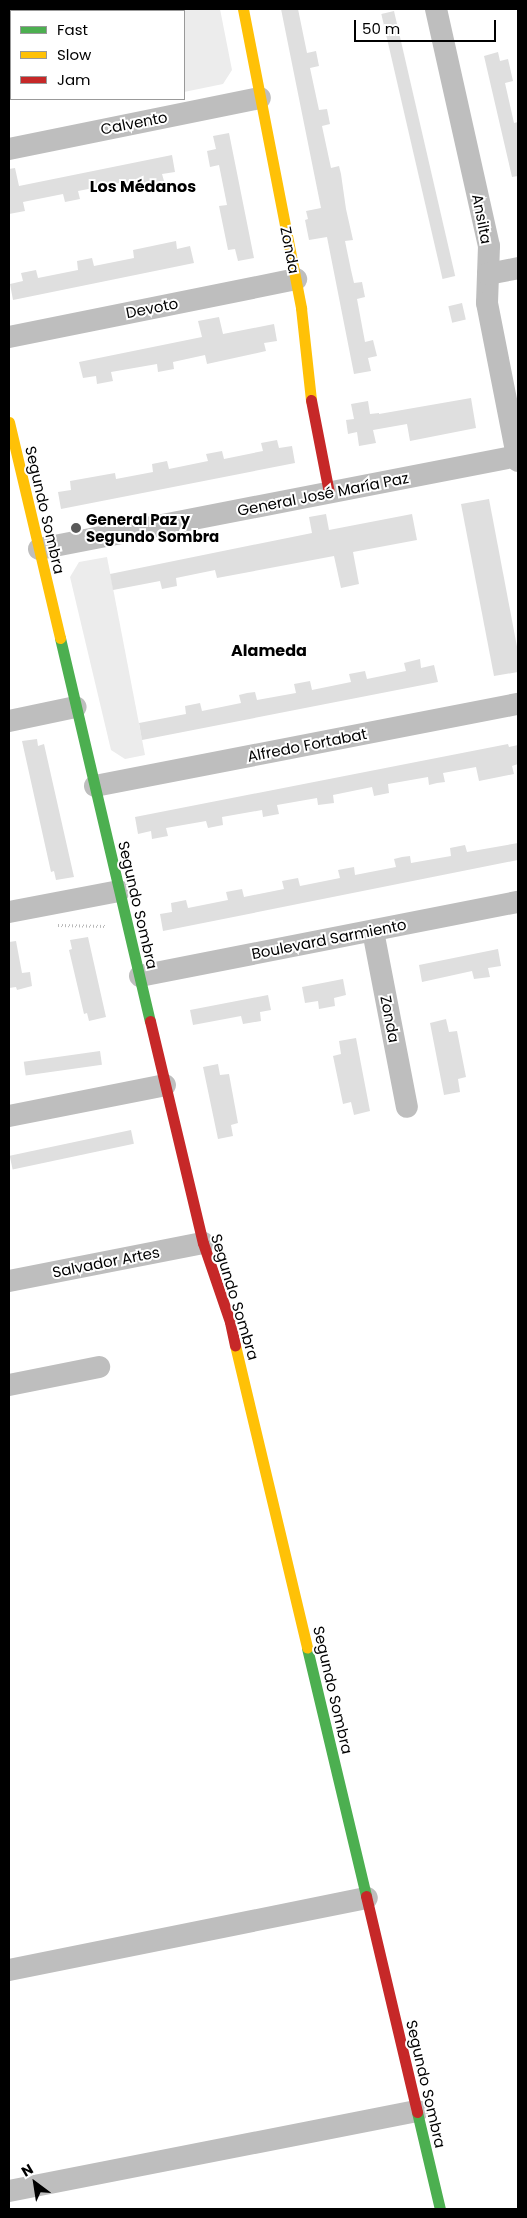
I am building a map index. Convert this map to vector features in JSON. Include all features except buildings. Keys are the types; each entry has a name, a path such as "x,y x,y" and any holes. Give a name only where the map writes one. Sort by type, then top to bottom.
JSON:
{"street":[{"name":"Zonda","path":"242,9 296,279 301,308 309,391 329,493"},
{"name":"Ansilta","path":"436,9 489,246 487,303 518,458"},
{"name":"Calvento","path":"9,149 260,98"},
{"path":"488,274 518,268"},
{"name":"Devoto","path":"9,337 296,279"},
{"name":"Segundo Sombra","path":"9,422 15,475 39,549 202,1243 230,1322 440,2209"},
{"name":"General José María Paz","path":"39,549 518,458"},
{"name":"Alfredo Fortabat","path":"95,786 518,704"},
{"path":"9,721 76,707"},
{"path":"9,912 120,891"},
{"name":"Boulevard Sarmiento","path":"140,976 518,902"},
{"name":"Zonda","path":"373,931 407,1107"},
{"path":"9,1116 165,1085"},
{"name":"Salvador Artes","path":"9,1281 202,1243"},
{"path":"9,1385 99,1367"},
{"path":"9,1970 367,1898"},
{"path":"9,2191 417,2111"}],"path":[{"path":"49,926 107,926 127,922"}],"shaded area":[{"path":"220,9 232,70 223,84 185,92 185,10 149,10"},
{"path":"107,557 145,755 125,759 111,750 70,577 79,562"}],"traffic: fast":[{"path":"60,638 150,1021"},
{"path":"307,1648 366,1896"},
{"path":"417,2112 440,2209"}],"traffic: slow":[{"path":"243,9 301,308 311,400"},
{"path":"9,422 60,638"},
{"path":"235,1345 307,1648"}],"traffic: jam":[{"path":"311,400 329,493"},
{"path":"150,1021 203,1243 230,1322 235,1345"},
{"path":"366,1896 417,2112"}],"place":[{"name":"General Paz y Segundo Sombra","path":"76,528"}],"district":[{"name":"Los Médanos","path":"143,187"},
{"name":"Alameda","path":"269,651"}]}
